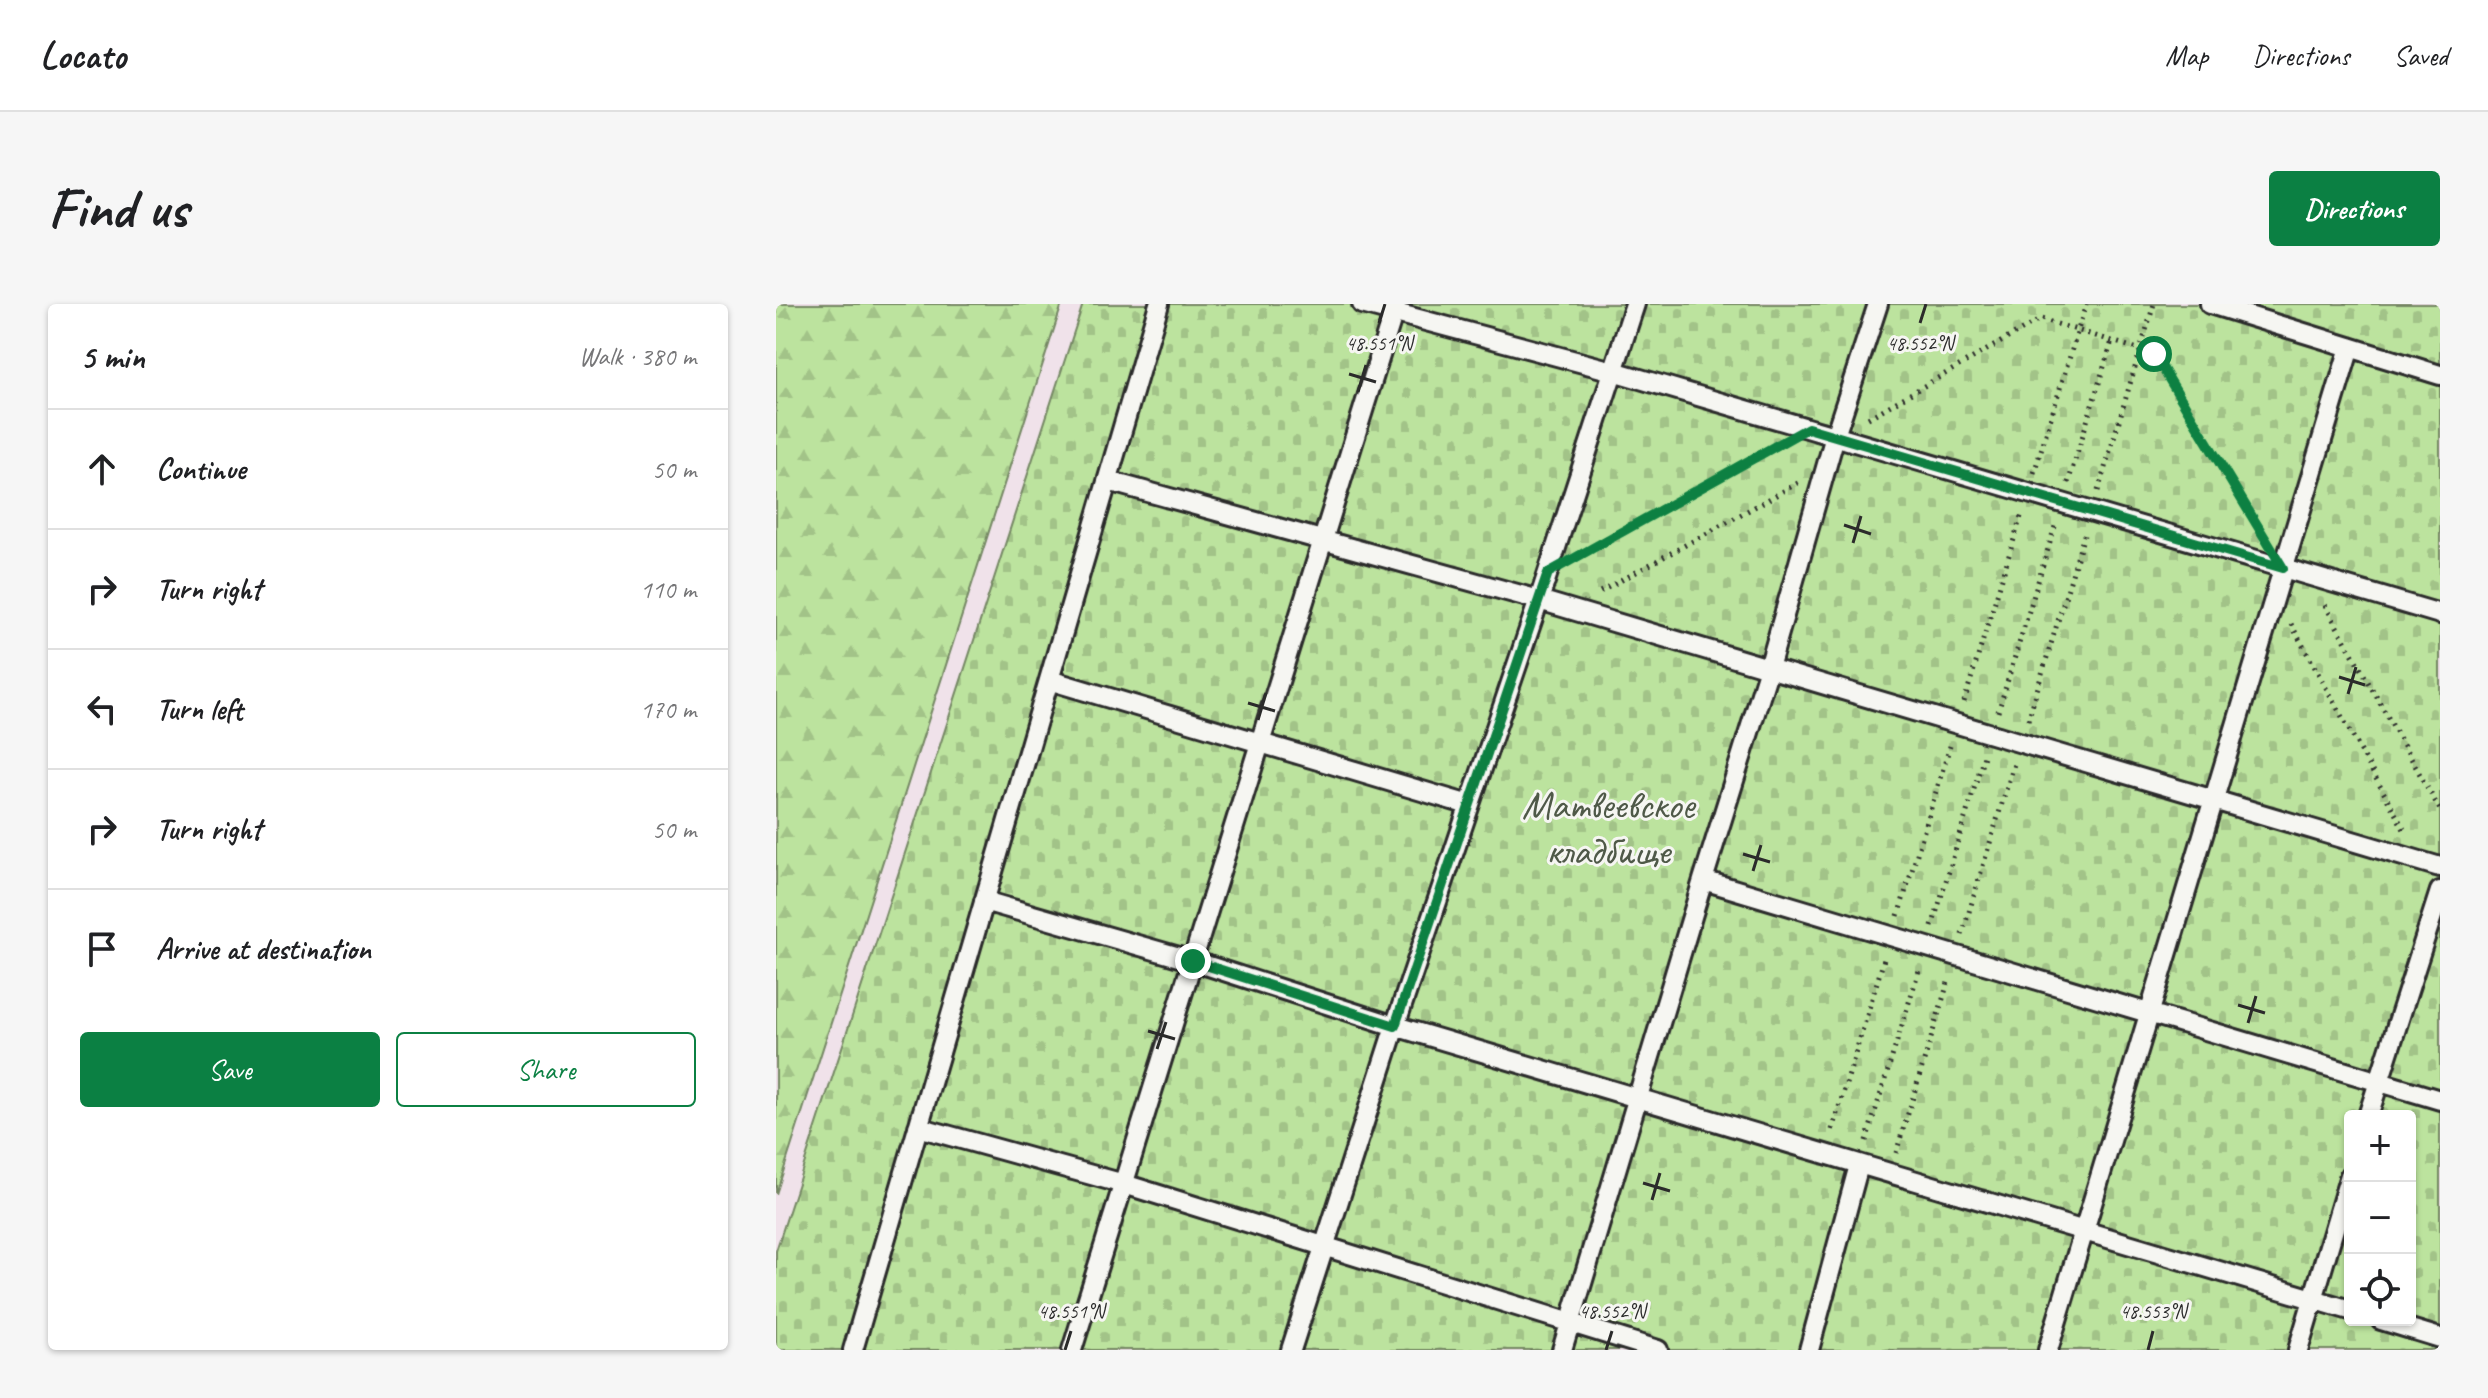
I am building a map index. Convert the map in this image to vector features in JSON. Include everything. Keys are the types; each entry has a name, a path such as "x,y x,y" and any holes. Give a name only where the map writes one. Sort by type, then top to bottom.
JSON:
{"lane":[{"path":"853,1350 1159,304"},
{"path":"1362,304 1395,308 2440,614"},
{"path":"1291,1350 1395,1026 1635,304"},
{"path":"1562,1350 1769,668 1835,436 1878,304"},
{"path":"2210,304 2440,375"},
{"path":"1072,1350 1395,308"},
{"path":"2048,1350 2350,347"},
{"path":"1108,481 1539,600 2431,865"},
{"path":"1049,680 1469,805"},
{"path":"1703,880 2440,1100"},
{"path":"2370,1110 2440,891"},
{"path":"984,901 1193,961 1395,1026 2344,1308"},
{"path":"918,1127 1124,1184 1658,1350"},
{"path":"1809,1350 1859,1165"},
{"path":"2298,1350 2348,1182"},
{"path":"2401,1326 2440,1338"}],"path":[{"path":"1835,436 2041,319 2154,354 2283,568"},
{"path":"1548,573 1808,428"},
{"path":"1569,609 1827,467"},
{"path":"2309,575 2440,810"},
{"path":"2275,595 2431,865"}],"green space":[{"path":"776,304 1062,304 776,1194"},
{"name":"Матвеевское кладбище","path":"1083,304 2440,304 2440,1350 776,1350 776,1251"}],"route":[{"path":"1193,961 1395,1026 1548,573 1808,428 2283,568 2154,354"}]}
